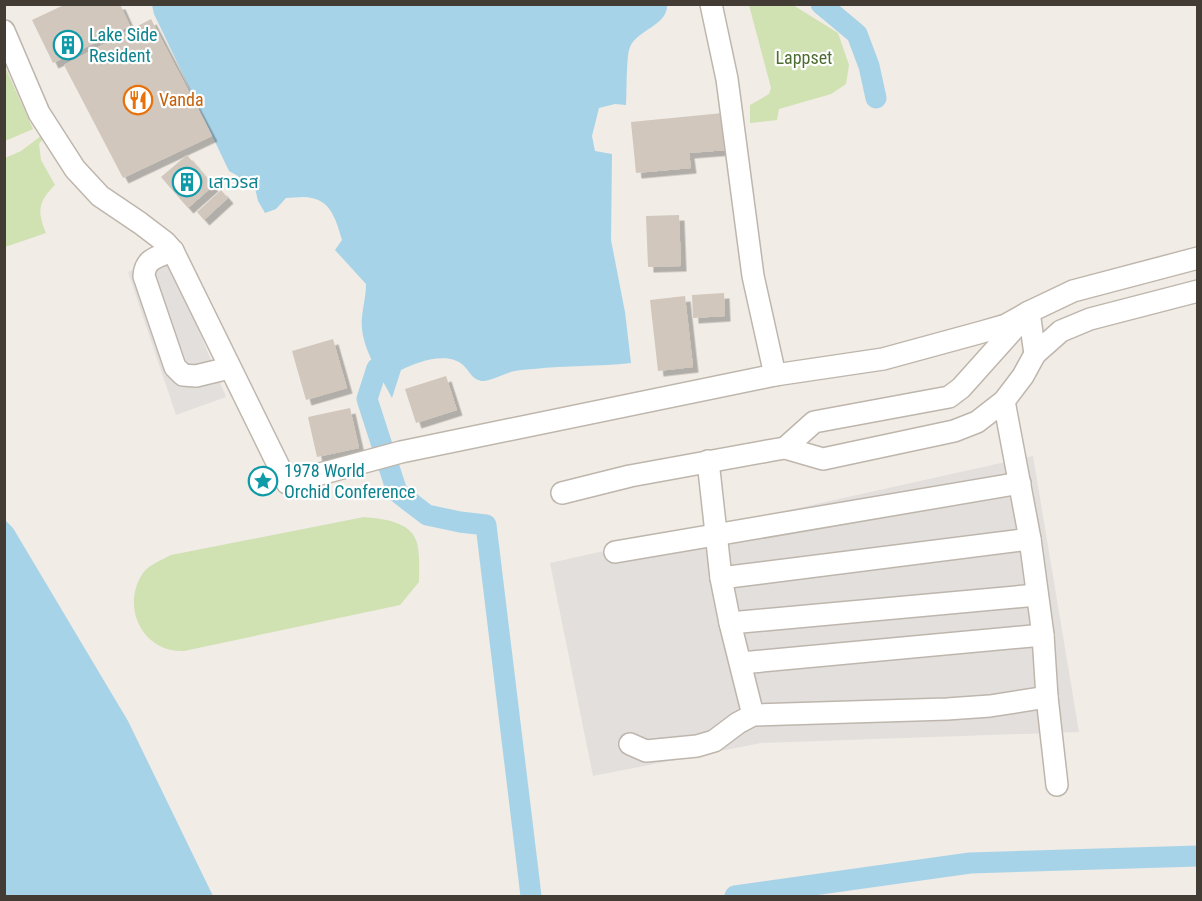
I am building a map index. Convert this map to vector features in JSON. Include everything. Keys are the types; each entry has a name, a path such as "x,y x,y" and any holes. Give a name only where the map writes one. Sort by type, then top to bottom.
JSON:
{"lane":[{"path":"711,4 727,79 753,276 775,375"},
{"path":"4,31 39,113 75,169 100,196 140,223 173,251 287,483 401,452 775,375 883,359 1006,325 1073,291 1197,258"},
{"path":"173,251 149,260 144,268 144,276 175,367 183,375 196,376 229,368"},
{"path":"562,493 630,476 785,448 823,459 954,431 977,422 1004,401 1023,376 1035,354 1061,331 1090,320 1197,291"},
{"path":"1029,312 1035,354"},
{"path":"785,448 814,422 949,397 962,388 1029,312"},
{"path":"1004,401 1030,539 1043,635 1047,697 1058,785"},
{"path":"708,461 721,578 753,715"},
{"path":"615,552 715,533 1020,483"},
{"path":"721,578 1030,539"},
{"path":"730,623 1037,595"},
{"path":"741,663 1043,635"},
{"path":"630,744 646,751 697,746 714,741 753,715 947,709 990,706 1047,697"}],"green space":[{"name":"Lappset","path":"749,5 793,5 838,33 849,65 846,84 831,94 779,109 777,120 750,123 750,105 769,94 771,88"},
{"path":"5,67 33,129 4,141"},
{"path":"41,136 43,139 39,144 41,160 55,185 45,197 41,207 41,219 46,233 5,247 5,158 21,151"},
{"path":"364,517 395,522 409,530 417,543 419,582 400,605 184,651 170,650 157,644 140,626 135,613 136,586 146,570 171,555"}],"shaded area":[{"path":"168,255 226,397 176,415 128,272"},
{"path":"1033,456 1079,732 761,743 593,776 550,563"}],"water":[{"path":"152,5 667,5 663,18 639,36 630,47 626,105 615,104 599,108 592,136 595,151 612,154 611,240 625,312 631,363 524,370 480,381 456,361 432,359 401,370 392,398 371,359 364,339 362,317 366,284 335,250 342,240 333,214 319,200 306,197 286,198 276,209 265,213 258,201 255,188 245,186 238,176 229,171 154,14"},
{"path":"5,520 13,528 128,721 213,896 5,896"}],"building":[{"name":"Lake Side Resident","path":"66,4 120,4 130,26 53,63 32,20"},
{"name":"Vanda","path":"151,19 212,136 123,178 64,65"},
{"path":"723,113 727,150 689,153 691,168 636,173 631,122"},
{"name":"เสาวรส","path":"187,155 213,186 188,208 161,177"},
{"path":"221,190 228,198 204,220 197,212"},
{"path":"679,215 681,266 648,267 646,216"},
{"path":"724,293 725,316 693,318 692,295"},
{"path":"685,296 693,367 658,371 650,300"},
{"path":"333,339 347,388 306,400 292,351"},
{"path":"446,376 457,410 416,423 405,389"},
{"path":"350,408 359,448 317,457 308,417"}],"waterway":[{"path":"821,4 857,34 869,66 876,98"},
{"path":"377,368 367,399 397,492 427,515 486,525 531,896"},
{"path":"735,896 970,863 1198,856"}],"place":[{"name":"Lake Side Resident","path":"68,45"},
{"name":"Vanda","path":"138,100"},
{"name":"เสาวรส","path":"187,182"},
{"name":"1978 World Orchid Conference","path":"263,481"}]}
